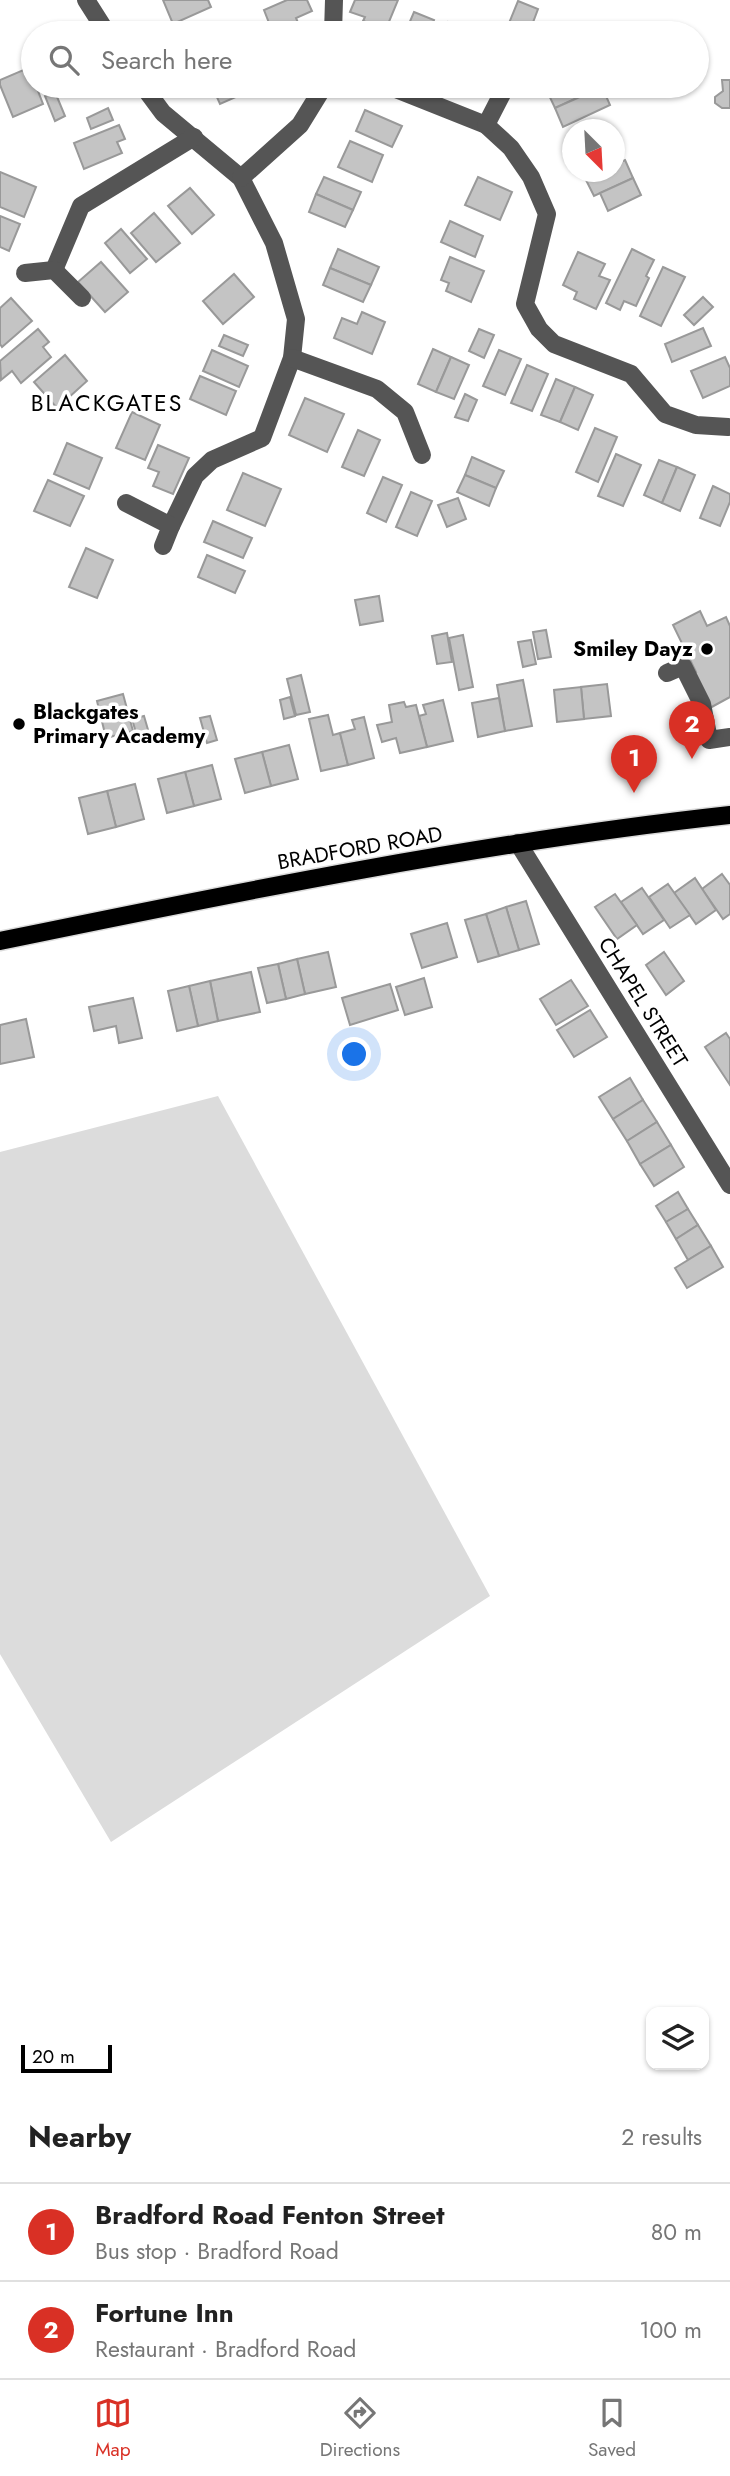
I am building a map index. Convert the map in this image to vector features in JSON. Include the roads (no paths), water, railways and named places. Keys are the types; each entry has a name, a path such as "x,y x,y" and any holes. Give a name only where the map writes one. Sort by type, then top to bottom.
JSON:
{"main road":[{"name":"BRADFORD ROAD","path":"0,941 189,902 518,843 727,820"}],"street":[{"path":"86,0 99,21"},
{"path":"333,21 334,0"},
{"path":"152,98 163,113 241,178 274,243 296,319 292,358 262,438 212,460 195,476 163,546"},
{"path":"241,178 300,125 317,98"},
{"path":"418,98 486,125 511,148 531,177 547,214 525,304 539,329 554,344 631,374 665,414 696,425 728,427"},
{"path":"486,125 500,98"},
{"path":"54,270 81,206 194,137"},
{"path":"25,273 54,270"},
{"path":"54,270 82,298"},
{"path":"292,358 377,389 405,412 422,455"},
{"path":"126,503 171,526"},
{"path":"667,673 683,666 702,704 709,740 730,737"},
{"name":"CHAPEL STREET","path":"518,843 730,1185"}],"place":[{"name":"Smiley Dayz","path":"707,649"},
{"name":"Blackgates Primary Academy","path":"19,724"},
{"name":"Fortune Inn","path":"692,759"},
{"name":"Bradford Road Fenton Street","path":"634,793"}],"district":[{"name":"BLACKGATES","path":"107,403"}]}
